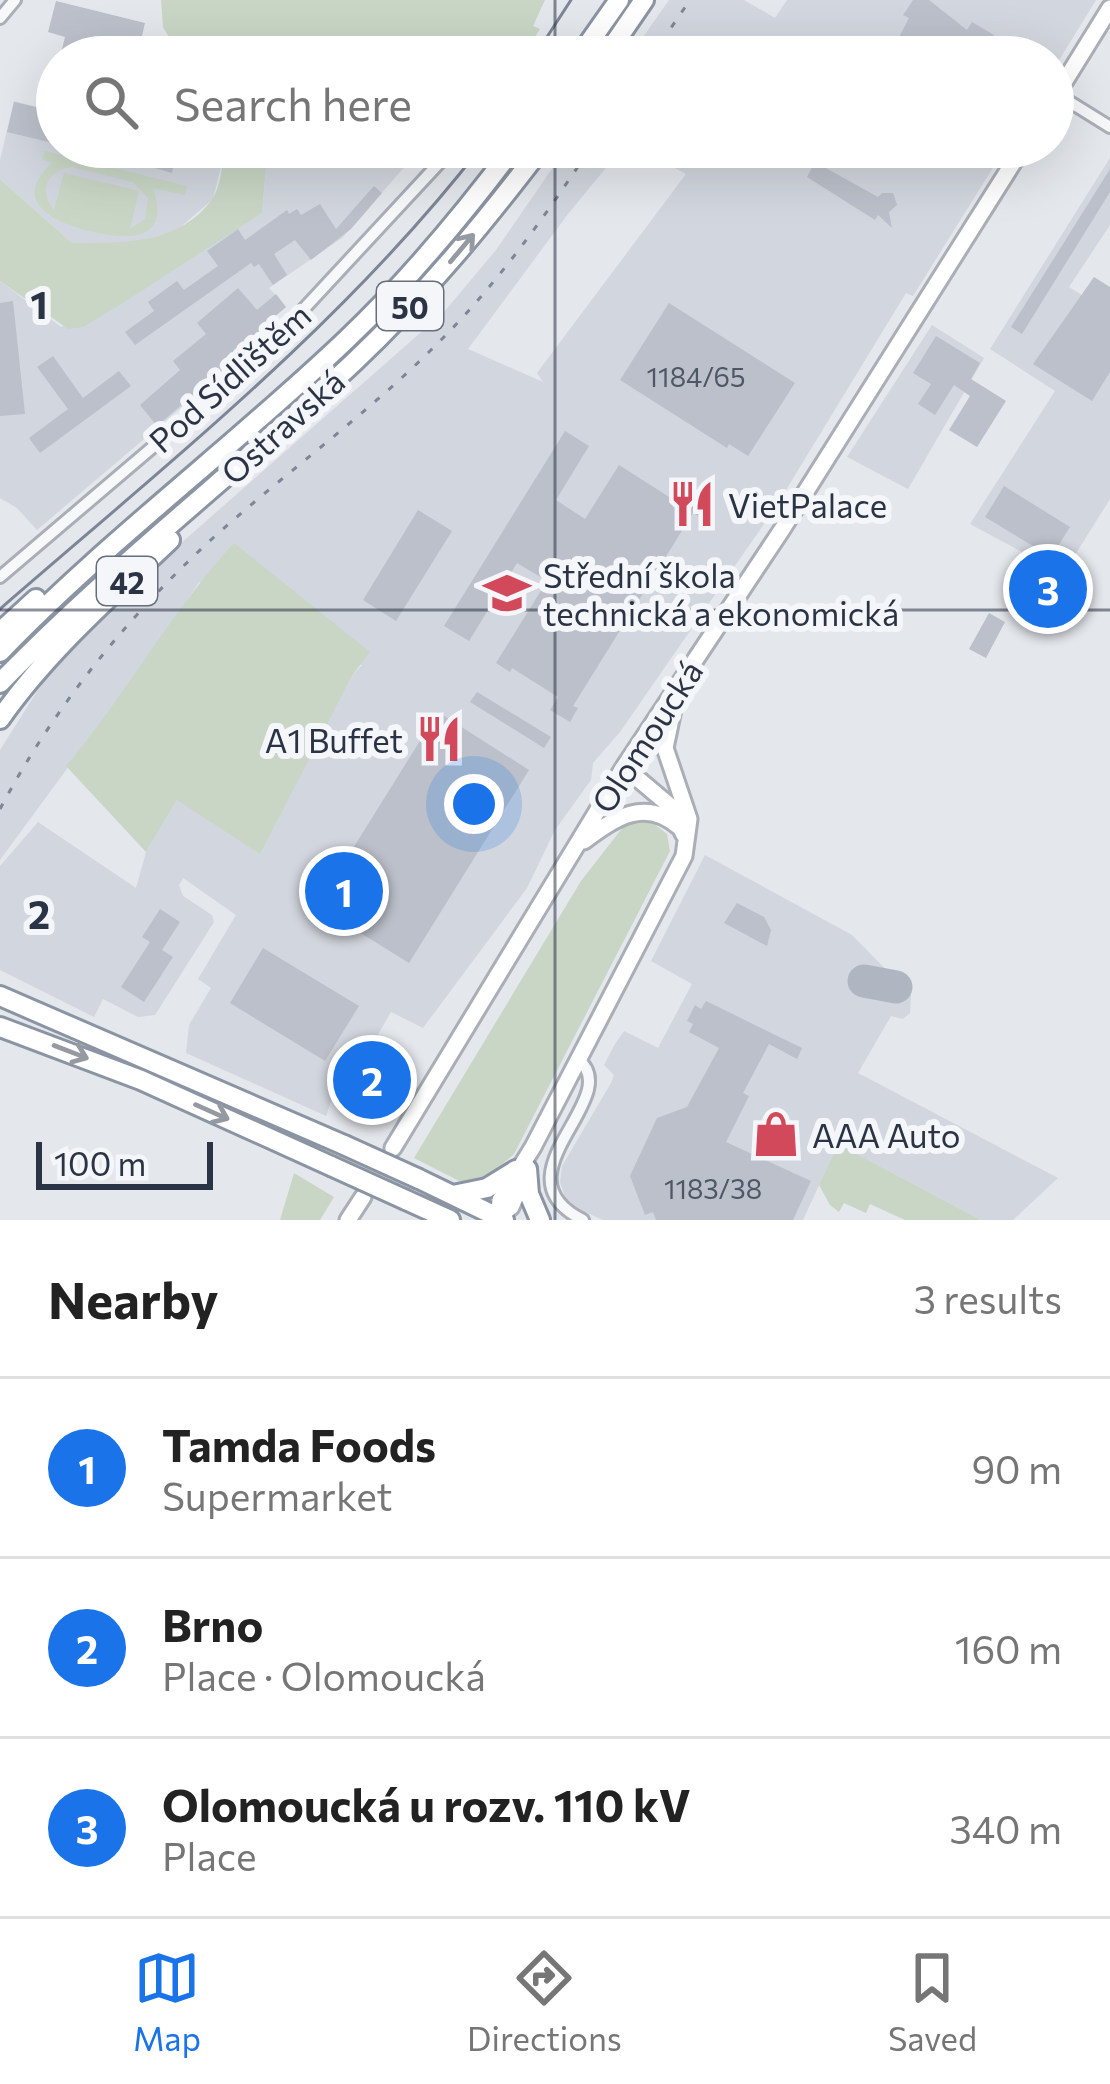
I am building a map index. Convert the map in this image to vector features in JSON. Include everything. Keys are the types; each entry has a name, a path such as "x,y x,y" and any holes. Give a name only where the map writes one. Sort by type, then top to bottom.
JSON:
{"highway":[{"path":"594,36 619,0"},
{"path":"619,36 644,0"},
{"name":"Ostravská","path":"0,652 377,309 497,168"},
{"name":"Ostravská","path":"0,682 74,609 417,300 525,168"},
{"name":"42","path":"0,719 23,686 69,637 259,447"},
{"name":"42","path":"0,632 137,515 187,482"},
{"path":"0,996 344,1145 498,1219"},
{"path":"0,1027 121,1072 450,1220"},
{"path":"453,1195 487,1188 521,1169 540,1220"}],"main road":[{"path":"1074,66 1110,8"},
{"name":"Olomoucká","path":"393,1148 624,767 781,531 1010,168"},
{"path":"498,1219 511,1207 521,1169 687,847 689,819 665,748 681,680"},
{"path":"624,767 669,805 683,832 679,866"},
{"path":"577,846 613,821 638,811 669,819 683,832"},
{"path":"348,1220 363,1197"}],"street":[{"path":"0,18 15,0"},
{"path":"1074,107 1110,127"},
{"name":"Pod Sídlištěm","path":"0,577 262,355 435,168"},
{"path":"578,1059 589,1072 590,1085 550,1175 557,1200 583,1220"}],"shaded area":[{"path":"669,0 744,0 775,18 787,0 1096,0 1074,36 644,36"},
{"path":"14,101 36,107 36,168 221,168 213,199 176,231 133,243 72,243 0,179"},
{"path":"1110,158 1110,225 1069,287 1110,313 1110,499 1063,574 970,524 1055,391 990,349"},
{"path":"266,168 404,168 342,238 269,288 286,307 273,318 278,325 37,530 0,498 0,281 61,327 115,305 262,213"},
{"path":"553,168 606,168 468,349 543,382 537,373 686,174 675,168 993,168 913,296 906,293 775,508 620,732 593,763 591,780 555,830 527,888 423,1028 391,1012 345,1092 332,1099 326,1116 186,1053 189,1025 211,988 198,979 236,915 183,878 179,885 183,896 212,915 214,922 155,1015 138,1017 103,999 94,1017 0,970 0,866 38,822 136,888 146,852 177,800 320,736 362,665 199,582 0,860 0,750 50,671 122,595 444,312 496,250"},
{"path":"932,325 984,358 908,489 847,457"},
{"path":"705,855 852,935 911,995 910,1013 903,1019 891,1016 858,1073 1058,1178 1013,1220 981,1220 838,1144 803,1220 603,1220 576,1208 565,1197 560,1182 562,1166 611,1083 614,1075 604,1065 624,1031 658,1048 692,984 651,961"}],"green space":[{"path":"161,0 545,0 533,26 540,29 536,36 168,36"},
{"path":"47,168 68,168 48,182 47,196 54,210 64,173 139,191 130,229 145,219 148,198 133,182 76,168 114,168 187,186 185,195 153,188 156,219 151,228 131,236 103,234 50,216 36,199 40,176"},
{"path":"222,168 266,168 262,213 83,327 68,329 0,281 0,179 72,243 166,234 197,215 217,189"},
{"path":"234,543 370,652 352,676 260,854 177,800 146,852 66,766"},
{"path":"644,816 667,834 670,851 514,1154 485,1180 467,1185 414,1158 581,881 623,827"},
{"path":"838,1144 981,1220 905,1220 870,1204 866,1213 844,1203 839,1212 819,1185"},
{"path":"294,1173 334,1197 320,1220 280,1220"}],"building":[{"path":"913,0 929,0 967,30 972,22 994,35 900,36 909,18 903,15"},
{"path":"56,1 145,23 142,36 48,32"},
{"path":"14,102 36,107 36,139 7,132"},
{"path":"812,168 826,168 878,197 893,193 897,205 889,212 892,228 878,215 875,220 807,177"},
{"path":"1110,169 1110,192 1022,334 1011,327"},
{"path":"374,186 382,193 351,229 311,260 295,240 274,254 287,275 273,285 259,264 251,263 135,345 125,332 154,311 148,302 177,281 184,290 218,266 207,251 238,229 245,240 287,210 289,214 297,209 301,215 320,204 336,229"},
{"path":"1094,277 1110,287 1110,372 1092,401 1033,364"},
{"path":"238,288 257,310 276,294 286,307 273,318 277,323 157,426 140,405 180,370 173,361 206,334 197,323"},
{"path":"13,301 25,414 0,416 0,303"},
{"path":"669,303 795,383 748,456 729,444 727,448 620,380"},
{"path":"936,336 980,363 971,379 1006,401 977,447 949,430 970,396 954,385 935,415 918,404 931,384 913,373"},
{"path":"53,356 83,398 119,371 131,386 40,453 29,438 68,409 37,367"},
{"path":"565,431 589,446 556,500 585,519 619,465 677,502 685,488 707,501 698,516 693,513 573,706 578,708 570,722 550,710 558,697 496,663 547,581 517,563 469,641 444,626"},
{"path":"1004,486 1070,527 1051,557 985,517"},
{"path":"418,510 452,531 396,621 363,600"},
{"path":"989,613 1005,622 986,658 969,649"},
{"path":"477,692 551,737 544,748 470,702"},
{"path":"438,712 529,770 409,963 317,906"},
{"path":"737,903 764,917 771,930 767,946 724,923"},
{"path":"160,909 180,922 162,950 173,957 144,1002 121,987 150,942 142,937"},
{"path":"263,948 359,1006 325,1061 230,1003"},
{"path":"706,1001 802,1048 797,1059 769,1044 743,1093 749,1096 726,1142 811,1181 793,1220 656,1220 653,1212 645,1215 630,1176 657,1118 687,1107 719,1048 689,1032 693,1024 687,1021 695,1005 701,1009"}],"taxiway":[{"path":"864,981 896,987"}],"tram line":[{"path":"548,36 571,0"},
{"path":"0,609 252,390 372,273 464,168"}],"railway":[{"path":"665,36 690,0"},
{"path":"0,809 44,735 122,631 213,538 380,397 456,324 518,251 577,168"}],"place":[{"name":"VietPalace","path":"692,504"},
{"name":"Olomoucká u rozv. 110 kV","path":"1048,589"},
{"name":"Střední škola technická a ekonomická","path":"507,593"},
{"name":"A1 Buffet","path":"439,739"},
{"name":"Tamda Foods","path":"344,891"},
{"name":"Brno","path":"372,1080"},
{"name":"AAA Auto","path":"776,1134"}]}
